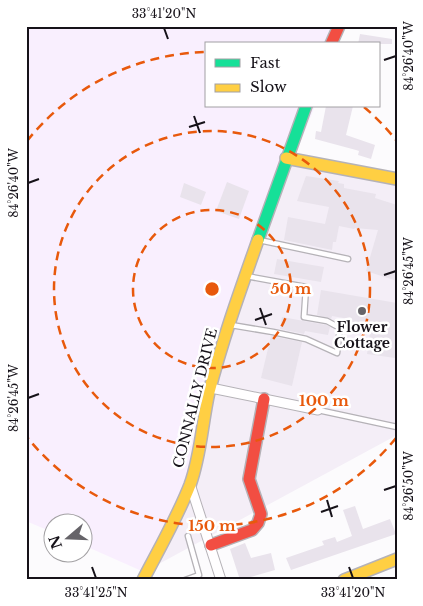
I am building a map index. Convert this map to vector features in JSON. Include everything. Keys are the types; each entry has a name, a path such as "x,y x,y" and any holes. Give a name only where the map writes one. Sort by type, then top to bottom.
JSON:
{"street":[{"path":"332,42 339,26"},
{"name":"CONNALLY DRIVE","path":"143,580 172,525 190,484 199,453 211,388 228,325 305,108"},
{"path":"286,158 397,179"},
{"path":"211,388 318,410"},
{"path":"210,545 252,530 258,523 261,514 249,479 264,399"},
{"path":"190,484 222,580"},
{"path":"344,580 397,559"}],"lane":[{"path":"258,240 348,259"},
{"path":"228,325 306,339 337,353 340,328 327,321 304,317 306,287 245,276"},
{"path":"318,410 397,427"},
{"path":"185,580 198,575 188,536"}],"shaded area":[{"path":"26,26 345,26 339,42 205,42 205,108 314,108 228,324 192,493 144,572 92,549 92,514 42,514 42,528 26,521"},
{"path":"296,155 397,175 397,435 144,572 228,324"}],"building":[{"path":"360,34 392,39 392,44 358,42"},
{"path":"326,108 353,108 346,135 375,145 371,159 358,155 359,151 315,139 316,131 321,132"},
{"path":"306,176 339,181 338,183 344,184 344,188 376,194 375,198 397,205 397,281 366,271 378,230 339,226 336,242 333,242 332,250 284,240 288,217 325,224 329,207 297,201"},
{"path":"227,182 249,191 239,219 216,211"},
{"path":"184,183 206,192 201,205 180,197"},
{"path":"277,259 324,267 321,282 274,274"},
{"path":"321,290 397,303 397,346 395,358 367,354 371,326 349,322 349,319 332,316 331,319 317,315"},
{"path":"282,317 326,325 330,327 328,335 305,331 304,334 280,329"},
{"path":"271,336 302,342 292,386 261,378"},
{"path":"355,506 363,529 390,519 396,534 291,570 286,558 324,545 322,541 335,537 337,542 352,536 343,510"},
{"path":"245,543 251,558 271,553 275,570 240,580 230,549"}],"traffic: fast":[{"path":"258,240 305,108"}],"traffic: slow":[{"path":"286,158 397,179"},
{"path":"143,580 174,521 194,474 214,373 258,240"},
{"path":"344,580 397,559"}],"traffic: jam":[{"path":"332,42 339,26"},
{"path":"211,545 252,530 258,523 261,514 249,479 264,399"}],"place":[{"name":"Flower Cottage","path":"362,311"}]}
